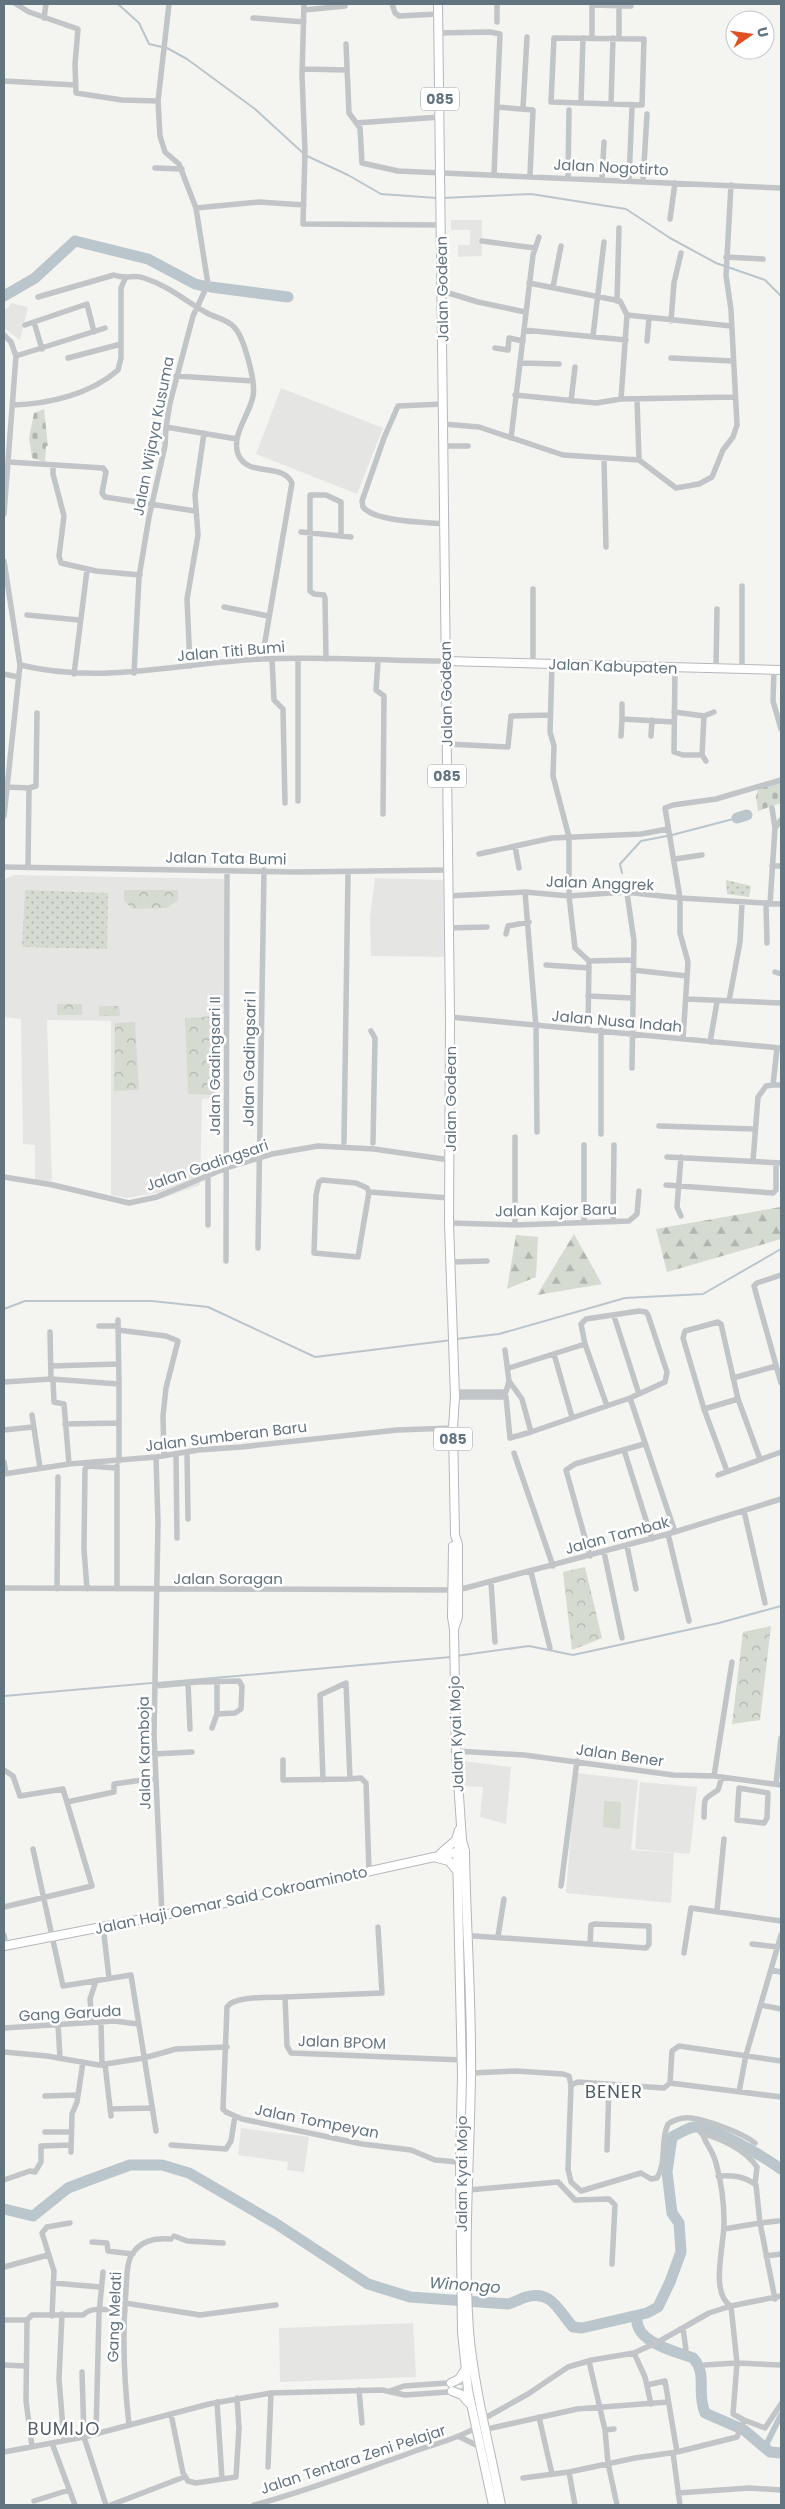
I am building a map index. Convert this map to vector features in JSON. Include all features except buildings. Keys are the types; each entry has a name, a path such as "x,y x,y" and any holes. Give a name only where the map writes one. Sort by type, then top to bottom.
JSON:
{"main road":[{"name":"Jalan Godean","path":"438,4 450,1017 449,1223 455,1394 453,1428 455,1534 458,1544 455,1590 458,1617 454,1629"},
{"name":"Jalan Kabupaten","path":"445,661 675,669 778,670"},
{"name":"Jalan Kyai Mojo","path":"454,1629 456,1751 461,1822 459,1877 471,2073 469,2190 464,2282"},
{"path":"432,1857 447,1849 456,1840 461,1822"},
{"name":"Jalan Kyai Mojo","path":"461,1845 466,1858 460,2162 466,2332 465,2367 467,2386 493,2505"},
{"name":"Jalan Haji Oemar Said Cokroaminoto","path":"5,1946 445,1855 461,1845"},
{"path":"432,1857 452,1863 459,1877"},
{"name":"Jalan Kyai Mojo","path":"466,2332 501,2505"},
{"path":"465,2367 460,2379 451,2387 465,2397 472,2407"}],"street":[{"path":"16,4 44,18 78,29 76,93 122,100 158,101"},
{"path":"44,18 46,4"},
{"path":"169,4 158,101 162,148 182,169"},
{"path":"392,4 394,13 399,16 438,14"},
{"path":"497,4 497,22"},
{"path":"592,38 592,4 631,6"},
{"path":"345,6 304,7 302,69 305,151 303,224 441,222"},
{"path":"611,104 619,6"},
{"path":"253,18 304,22"},
{"path":"438,33 499,33 494,174"},
{"path":"523,108 526,37"},
{"path":"554,38 584,38 644,39 642,105 551,102 554,38"},
{"path":"581,103 584,38"},
{"path":"346,44 350,115 356,123 440,117"},
{"path":"302,69 347,70"},
{"path":"4,81 75,85"},
{"path":"497,107 533,110 530,175"},
{"path":"629,180 632,108"},
{"path":"568,177 569,110"},
{"path":"643,181 647,114"},
{"name":"Jalan Nogotirto","path":"356,123 360,128 362,163 398,171 440,171 781,188"},
{"path":"602,179 604,142"},
{"path":"155,168 182,169"},
{"name":"Jalan Wijaya Kusuma","path":"134,673 140,575 152,504 165,446 166,427 176,376 197,307 208,281 196,208 182,169"},
{"path":"670,219 675,183"},
{"path":"443,424 479,427 558,454 639,460 676,488 707,482 712,478 723,450 733,437 737,424 726,275 731,185"},
{"path":"196,208 259,202 304,204"},
{"path":"617,300 619,228"},
{"path":"511,438 525,312 538,237"},
{"path":"482,241 535,248"},
{"path":"593,336 604,242"},
{"path":"553,287 562,246"},
{"path":"671,321 674,283 680,253"},
{"path":"726,259 763,259"},
{"path":"38,297 114,275 125,279 133,276 149,280 175,292 197,307 231,324 237,330 253,381 253,398 237,439 238,453 246,464 286,475 292,483 262,659"},
{"path":"13,404 59,398 96,384 118,370 121,344 121,288 125,279"},
{"path":"529,283 617,300 623,303 627,315 621,399"},
{"path":"442,291 478,302 525,312"},
{"path":"25,325 87,304 94,332"},
{"path":"627,315 731,326"},
{"path":"647,341 649,318"},
{"path":"34,322 42,349"},
{"path":"16,356 105,328"},
{"path":"524,330 626,340"},
{"path":"4,335 11,342 16,356 4,514"},
{"path":"495,348 508,350 508,338 523,341"},
{"path":"68,358 121,344"},
{"path":"671,358 733,361"},
{"path":"520,364 559,364"},
{"path":"571,401 574,368"},
{"path":"176,376 253,381"},
{"path":"515,395 596,403 621,399 735,397"},
{"path":"637,400 639,460"},
{"path":"443,404 398,406 384,438 362,500 363,507 370,513 409,521 444,524"},
{"path":"166,427 237,439"},
{"path":"190,666 186,609 198,535 195,495 204,433"},
{"path":"444,446 468,446"},
{"path":"604,458 606,547"},
{"path":"9,462 103,468 106,472 102,493 105,497 195,511"},
{"path":"53,466 53,474 64,523 59,560 61,563 87,570 140,575"},
{"path":"326,659 325,598 324,595 314,594 310,591 311,494 334,497 341,502 341,534"},
{"path":"300,532 341,534 351,537"},
{"path":"4,561 20,665 7,761 4,816"},
{"path":"74,674 87,570"},
{"path":"742,586 742,669"},
{"path":"533,589 533,664"},
{"path":"224,607 268,616"},
{"path":"716,609 716,668"},
{"path":"28,615 80,620"},
{"name":"Jalan Titi Bumi","path":"20,665 74,674 134,673 262,659 445,661"},
{"path":"272,659 274,700 283,709 285,802"},
{"path":"298,659 298,802"},
{"path":"378,661 376,690 384,696 383,814"},
{"path":"552,664 550,735 554,746 553,776 569,836 569,896 575,948 589,961 633,960"},
{"path":"675,669 674,752 683,755 702,755"},
{"path":"778,670 773,701 781,729"},
{"path":"4,674 18,677"},
{"path":"621,736 622,704"},
{"path":"674,712 704,716 714,712"},
{"path":"6,787 29,788 36,786 37,714"},
{"path":"446,744 508,747 511,716 550,715"},
{"path":"704,716 702,755 706,760"},
{"path":"622,720 674,722"},
{"path":"651,736 652,720"},
{"path":"683,1039 687,957 680,933 680,898 675,859 664,810 668,806 716,799 781,780"},
{"path":"28,867 29,788"},
{"path":"767,943 768,904 774,838 779,824 772,808"},
{"path":"479,854 537,840 569,836 641,834 669,831"},
{"path":"774,838 781,838"},
{"path":"515,846 519,868"},
{"path":"675,859 702,855"},
{"path":"772,866 781,866"},
{"name":"Jalan Tata Bumi","path":"4,867 348,872 447,870"},
{"name":"Jalan Gadingsari I","path":"258,1248 264,870"},
{"name":"Jalan Gadingsari II","path":"226,1261 227,871"},
{"path":"344,1142 348,872"},
{"path":"525,892 529,922 536,1026 537,1132"},
{"name":"Jalan Anggrek","path":"448,896 525,892 569,896 624,893 742,903 781,904"},
{"path":"624,893 633,928 632,1068"},
{"path":"729,1001 740,942 742,903"},
{"path":"506,934 508,926 529,922"},
{"path":"448,928 487,927"},
{"path":"588,1029 589,961"},
{"path":"546,965 589,968"},
{"path":"633,970 687,976"},
{"path":"588,996 632,998"},
{"path":"686,999 718,1002 781,1003"},
{"path":"710,1042 718,1002"},
{"name":"Jalan Nusa Indah","path":"450,1017 779,1048"},
{"path":"601,1030 601,1134"},
{"path":"371,1031 375,1038 373,1143"},
{"path":"773,1085 779,1048"},
{"path":"752,1161 758,1098 766,1086 781,1085"},
{"path":"659,1126 754,1129"},
{"path":"515,1137 515,1224"},
{"path":"584,1145 584,1222"},
{"path":"613,1222 614,1145"},
{"name":"Jalan Gadingsari","path":"4,1177 53,1185 129,1204 157,1197 226,1168 259,1160 274,1154 318,1146 374,1150 450,1160"},
{"path":"666,1185 772,1193 776,1190 778,1163 667,1157"},
{"path":"681,1216 678,1207 682,1157"},
{"path":"208,1176 208,1225"},
{"path":"369,1192 358,1257 314,1253 316,1195 319,1182 322,1180 356,1183 367,1188 369,1192 449,1198"},
{"name":"Jalan Kajor Baru","path":"449,1223 613,1222 634,1219 637,1214 639,1191"},
{"path":"450,1262 487,1261"},
{"path":"781,1275 754,1285 781,1383"},
{"path":"455,1394 506,1397 510,1438 531,1432 607,1406 639,1394 665,1382 667,1372 646,1312 639,1311 582,1322 581,1326 585,1344 607,1406"},
{"path":"614,1316 639,1394"},
{"path":"727,1471 704,1410 683,1338 687,1329 720,1323 738,1399 760,1460"},
{"path":"117,1589 118,1325"},
{"path":"99,1326 118,1325 166,1336 178,1341 166,1388 163,1416 164,1456"},
{"path":"50,1332 54,1402 64,1404 68,1464"},
{"path":"509,1368 585,1344"},
{"path":"455,1394 506,1392 509,1381 509,1368 505,1350"},
{"path":"554,1354 572,1417"},
{"path":"51,1366 118,1364"},
{"path":"733,1378 776,1366"},
{"path":"4,1382 52,1379 119,1384"},
{"path":"509,1381 522,1399 531,1432"},
{"path":"704,1410 738,1399"},
{"path":"632,1401 644,1444 675,1532"},
{"path":"32,1415 40,1468"},
{"path":"65,1424 119,1423"},
{"path":"4,1430 33,1426"},
{"name":"Jalan Sumberan Baru","path":"5,1474 68,1464 118,1463 188,1451 397,1430 453,1428"},
{"path":"590,1556 566,1470 575,1464 644,1444"},
{"path":"624,1450 652,1539"},
{"path":"188,1451 188,1519"},
{"path":"718,1475 781,1452"},
{"path":"514,1453 553,1566"},
{"path":"176,1454 177,1538"},
{"name":"Jalan Kamboja","path":"156,1457 158,1523 155,1590 154,1754 162,1915"},
{"path":"4,1462 5,1474"},
{"path":"87,1589 85,1578 85,1470 88,1466 118,1463"},
{"path":"57,1589 58,1477"},
{"name":"Jalan Tambak","path":"455,1590 627,1546 781,1499"},
{"path":"744,1511 765,1604"},
{"path":"668,1534 689,1621"},
{"path":"627,1546 636,1589"},
{"path":"604,1552 622,1638"},
{"path":"531,1572 550,1648"},
{"path":"491,1582 495,1642"},
{"name":"Jalan Soragan","path":"4,1588 455,1590"},
{"path":"714,1776 732,1662"},
{"path":"212,1728 217,1714 217,1681"},
{"path":"155,1682 239,1681 242,1684 242,1708 238,1712 217,1714"},
{"path":"188,1683 190,1729"},
{"path":"323,1780 320,1695 346,1683 350,1779"},
{"path":"778,1784 781,1738"},
{"name":"Jalan Bener","path":"456,1751 577,1761 673,1775 714,1776 778,1784"},
{"path":"154,1754 192,1752"},
{"path":"283,1760 282,1780 362,1779 367,1787 368,1871"},
{"path":"562,1886 577,1761"},
{"path":"4,1770 13,1776 20,1796 63,1788 92,1886 4,1907"},
{"path":"704,1817 705,1799 708,1794 717,1792 722,1777"},
{"path":"67,1802 114,1792 114,1784 156,1778"},
{"path":"753,1789 755,1781"},
{"path":"740,1788 753,1789 768,1795 764,1823 736,1820 740,1788"},
{"path":"717,1911 724,1839"},
{"path":"33,1849 42,1897 53,1936 61,1982 64,1986 127,1974 131,1977 156,2131"},
{"path":"498,1936 504,1899"},
{"path":"684,1953 691,1908 781,1921"},
{"path":"464,1935 498,1936 590,1944 646,1948 649,1944 649,1926 594,1924 591,1925 590,1944"},
{"path":"103,1926 109,1978"},
{"path":"4,2052 103,2064 144,2058 176,2050 227,2047 227,2009 229,2004 241,1999 382,1993 378,1927"},
{"path":"4,1934 5,1946"},
{"path":"739,2092 746,2055 781,1935"},
{"path":"752,1944 778,1947"},
{"path":"771,1970 781,1972"},
{"path":"92,2022 90,1999 96,1981"},
{"name":"Jalan BPOM","path":"285,1997 288,2046 291,2053 462,2060"},
{"path":"761,2005 781,2010"},
{"name":"Gang Garuda","path":"4,2028 92,2022 138,2024"},
{"path":"101,2022 103,2064 111,2113 152,2108"},
{"path":"58,2024 60,2058"},
{"path":"670,2084 672,2051 676,2046 781,2059"},
{"name":"Jalan Tompeyan","path":"227,2047 223,2108 226,2112 235,2116 362,2144 411,2150 435,2160 469,2163"},
{"path":"71,2152 72,2114 78,2095 83,2062"},
{"path":"471,2073 516,2071 567,2075 571,2079 568,2168 572,2182 581,2191 641,2172 651,2179 657,2178 661,2170 664,2136 668,2124 685,2118 742,2136 755,2143"},
{"path":"571,2085 578,2082 609,2086 664,2088 670,2084 781,2097"},
{"path":"607,2150 609,2086"},
{"path":"45,2096 78,2095"},
{"path":"171,2145 226,2149 231,2141 235,2116"},
{"path":"701,2122 701,2133 716,2162 724,2229 719,2280 724,2300 731,2306 737,2363 733,2414 742,2426 765,2428 781,2404"},
{"path":"45,2132 71,2132"},
{"path":"484,2418 528,2394 564,2369 589,2361 636,2352 658,2342 709,2313 731,2306 778,2297 766,2256 760,2224 755,2184 757,2167 752,2161 721,2139 701,2133"},
{"path":"4,2180 30,2171 35,2172 41,2162 42,2146 71,2145"},
{"path":"718,2176 736,2175 755,2184"},
{"path":"469,2190 558,2182 575,2200 609,2198 615,2205 612,2264"},
{"path":"724,2229 778,2221"},
{"path":"52,2316 54,2271 48,2255 43,2230 50,2226 70,2223"},
{"name":"Gang Melati","path":"129,2425 124,2381 125,2303 128,2264 133,2254 149,2240 172,2238 187,2241 223,2243"},
{"path":"92,2242 107,2243 108,2251 133,2254"},
{"path":"766,2256 781,2254"},
{"path":"4,2267 48,2255"},
{"path":"96,2433 99,2309 103,2272"},
{"path":"53,2283 100,2287"},
{"path":"125,2303 200,2315 276,2305"},
{"path":"32,2446 26,2401 27,2320 32,2314 52,2316 56,2313 83,2315 89,2310 99,2309 125,2311"},
{"path":"62,2314 59,2380 64,2441"},
{"path":"4,2320 27,2320"},
{"path":"682,2328 686,2350"},
{"path":"636,2352 651,2404"},
{"path":"589,2361 605,2430 608,2463 618,2505"},
{"path":"705,2365 737,2363 781,2365"},
{"path":"4,2365 25,2366"},
{"path":"82,2372 84,2437 106,2505"},
{"path":"647,2385 665,2381 680,2505"},
{"path":"4,2452 84,2437 217,2402 270,2393 359,2390 390,2391 405,2395 451,2387 476,2385"},
{"path":"359,2390 362,2423"},
{"path":"268,2467 270,2393"},
{"path":"171,2414 184,2477 192,2483 236,2477 239,2428 237,2398"},
{"path":"217,2402 222,2479"},
{"path":"487,2429 599,2406 668,2402"},
{"path":"539,2417 552,2474"},
{"path":"523,2478 675,2453 737,2437 742,2426"},
{"name":"Jalan Tentara Zeni Pelajar","path":"254,2505 283,2498 422,2448 460,2437 477,2427"},
{"path":"605,2430 614,2429"},
{"path":"460,2437 482,2448"},
{"path":"52,2443 75,2505"},
{"path":"568,2472 575,2505"},
{"path":"112,2505 184,2477"},
{"path":"678,2493 749,2488 781,2490"},
{"path":"34,2501 70,2490"}],"shaded area":[{"path":"451,220 482,220 482,256 458,257 458,245 470,245 470,230 451,230"},
{"path":"11,303 28,307 20,340 4,328 4,308 7,309"},
{"path":"281,388 383,428 357,494 256,454"},
{"path":"15,875 224,879 226,1014 217,1013 216,1098 202,1099 200,1185 160,1199 157,1193 126,1198 111,1195 111,1021 47,1020 52,1184 35,1180 35,1145 23,1144 21,1019 4,1017 4,879"},
{"path":"375,878 443,880 444,957 371,956 370,917"},
{"path":"463,1761 511,1767 506,1824 480,1817 483,1787 462,1786"},
{"path":"576,1773 638,1780 631,1850 674,1853 671,1903 566,1893"},
{"path":"640,1782 697,1787 690,1854 635,1849"},
{"path":"241,2128 309,2137 304,2172 287,2170 288,2162 238,2155"},
{"path":"413,2323 416,2377 280,2382 279,2328"}],"green space":[{"path":"44,409 48,446 46,446 45,462 32,458 29,438 34,413"},
{"path":"781,778 781,803 758,811 756,797 759,786"},
{"path":"726,880 751,886 749,897 727,894"},
{"path":"25,890 108,893 107,949 22,947"},
{"path":"124,890 178,890 178,900 167,908 133,909 124,901"},
{"path":"57,1004 82,1004 82,1015 57,1015"},
{"path":"99,1006 119,1006 120,1016 99,1016"},
{"path":"215,1016 215,1095 188,1094 185,1018"},
{"path":"135,1022 139,1090 114,1091 115,1023"},
{"path":"781,1207 781,1239 667,1272 656,1229"},
{"path":"574,1234 602,1284 537,1295"},
{"path":"516,1235 538,1237 536,1277 507,1289"},
{"path":"585,1567 602,1638 572,1650 563,1572"},
{"path":"771,1626 760,1720 732,1724 743,1632"},
{"path":"604,1801 621,1802 620,1829 603,1827"}],"waterway":[{"path":"118,4 139,23 149,44 162,47"},
{"path":"167,48 187,59 255,109 303,153"},
{"path":"307,156 348,175 381,194 437,198"},
{"path":"442,198 531,194 626,209 670,238 716,263 765,280 781,296"},
{"path":"4,296 35,278 75,241 148,259 195,284 204,286"},
{"path":"211,287 288,297"},
{"path":"737,818 747,815"},
{"path":"672,835 737,818"},
{"path":"622,873 620,864 641,841 667,836"},
{"path":"456,1339 499,1334 625,1298 703,1294 781,1249"},
{"path":"4,1309 25,1301 152,1301 208,1307 315,1357 452,1340"},
{"path":"456,1656 529,1646 573,1655 719,1623 781,1606"},
{"path":"157,1683 451,1657"},
{"path":"4,1696 152,1683"},
{"name":"Winongo","path":"4,2209 33,2216 68,2188 130,2165 162,2165 189,2173 275,2223 368,2284 410,2297 508,2304 526,2297 542,2296 554,2303 573,2327 582,2328 647,2313 658,2307 670,2282 681,2252 679,2223 672,2213 667,2172 672,2137 694,2127 713,2131 738,2143 781,2169"},
{"path":"637,2317 638,2326 648,2339 666,2349 693,2358 700,2370 701,2397 705,2413 744,2430 770,2452 781,2453"},
{"path":"765,2447 781,2415"}],"district":[{"name":"BENER","path":"614,2091"},
{"name":"BUMIJO","path":"64,2428"}]}
